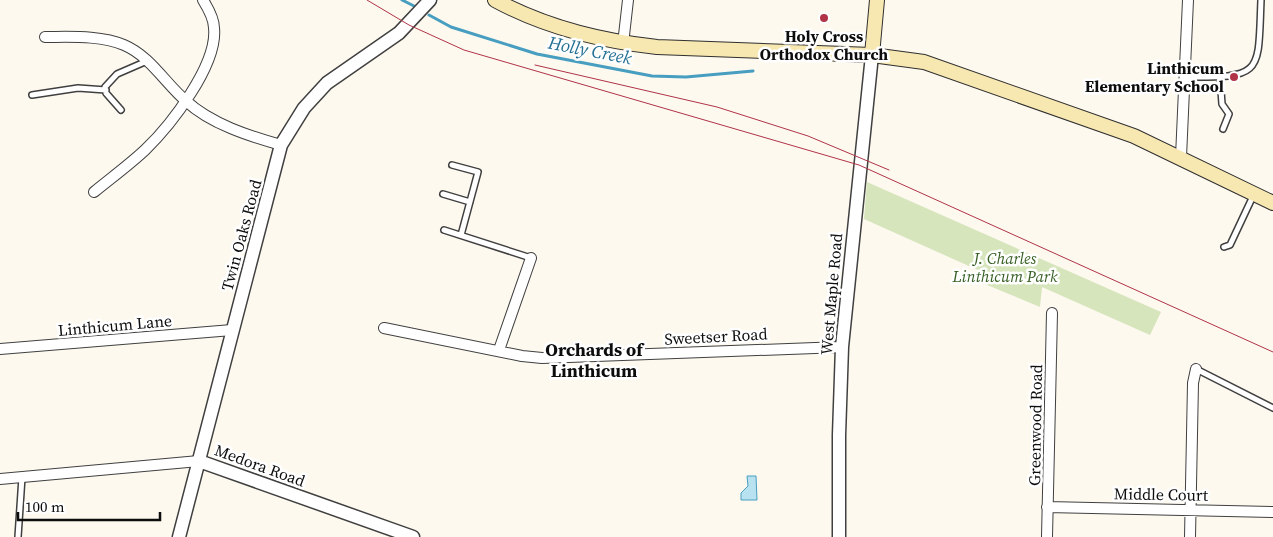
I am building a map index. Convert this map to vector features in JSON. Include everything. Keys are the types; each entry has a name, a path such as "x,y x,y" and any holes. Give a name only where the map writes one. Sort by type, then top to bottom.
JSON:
{"main road":[{"path":"496,0 550,23 592,37 623,44 872,55 924,62 1086,118 1181,157 1273,203"},
{"path":"872,55 878,0"}],"street":[{"path":"94,192 146,150 186,101 210,55 213,41 214,29 211,16 203,0"},
{"name":"Twin Oaks Road","path":"179,537 282,145 304,108 327,83 399,33 430,0"},
{"path":"623,44 628,0"},
{"path":"1181,157 1188,0"},
{"path":"45,37 116,42 139,53 200,113 250,136 282,145"},
{"name":"West Maple Road","path":"839,537 839,435 842,347 872,55"},
{"path":"499,350 531,258"},
{"name":"Greenwood Road","path":"1047,537 1052,313"},
{"name":"Sweetser Road","path":"384,328 542,358 842,347"},
{"name":"Linthicum Lane","path":"0,349 232,330"},
{"path":"1190,537 1193,383 1196,369"},
{"name":"Medora Road","path":"0,479 199,461 413,537"},
{"name":"Middle Court","path":"1048,507 1273,512"}],"lane":[{"path":"1186,77 1220,77 1243,74 1253,65 1258,56 1261,0"},
{"path":"121,110 105,87 117,74 147,61"},
{"path":"1220,77 1222,104 1229,114 1223,129"},
{"path":"32,95 78,88 106,90"},
{"path":"452,164 478,172 461,235"},
{"path":"443,194 470,202"},
{"path":"1224,248 1230,245 1254,194"},
{"path":"444,230 531,258"},
{"path":"1196,369 1273,408"},
{"path":"18,537 22,477"}],"green space":[{"name":"J. Charles Linthicum Park","path":"867,182 1161,312 1150,335 1042,287 1040,307 980,282 980,271 864,219"}],"water":[{"path":"747,476 756,476 757,500 741,500 741,493 748,486"}],"waterway":[{"name":"Holly Creek","path":"402,0 414,6"},
{"name":"Holly Creek","path":"429,15 451,27 537,54 652,76 686,77 753,71"}],"tram line":[{"path":"367,0 409,25 464,50 859,165 1273,352"},
{"path":"535,65 717,107 808,136 889,170"}],"place":[{"name":"Holy Cross Orthodox Church","path":"824,18"},
{"name":"Linthicum Elementary School","path":"1234,77"}],"district":[{"name":"Orchards of Linthicum","path":"594,359"}]}
